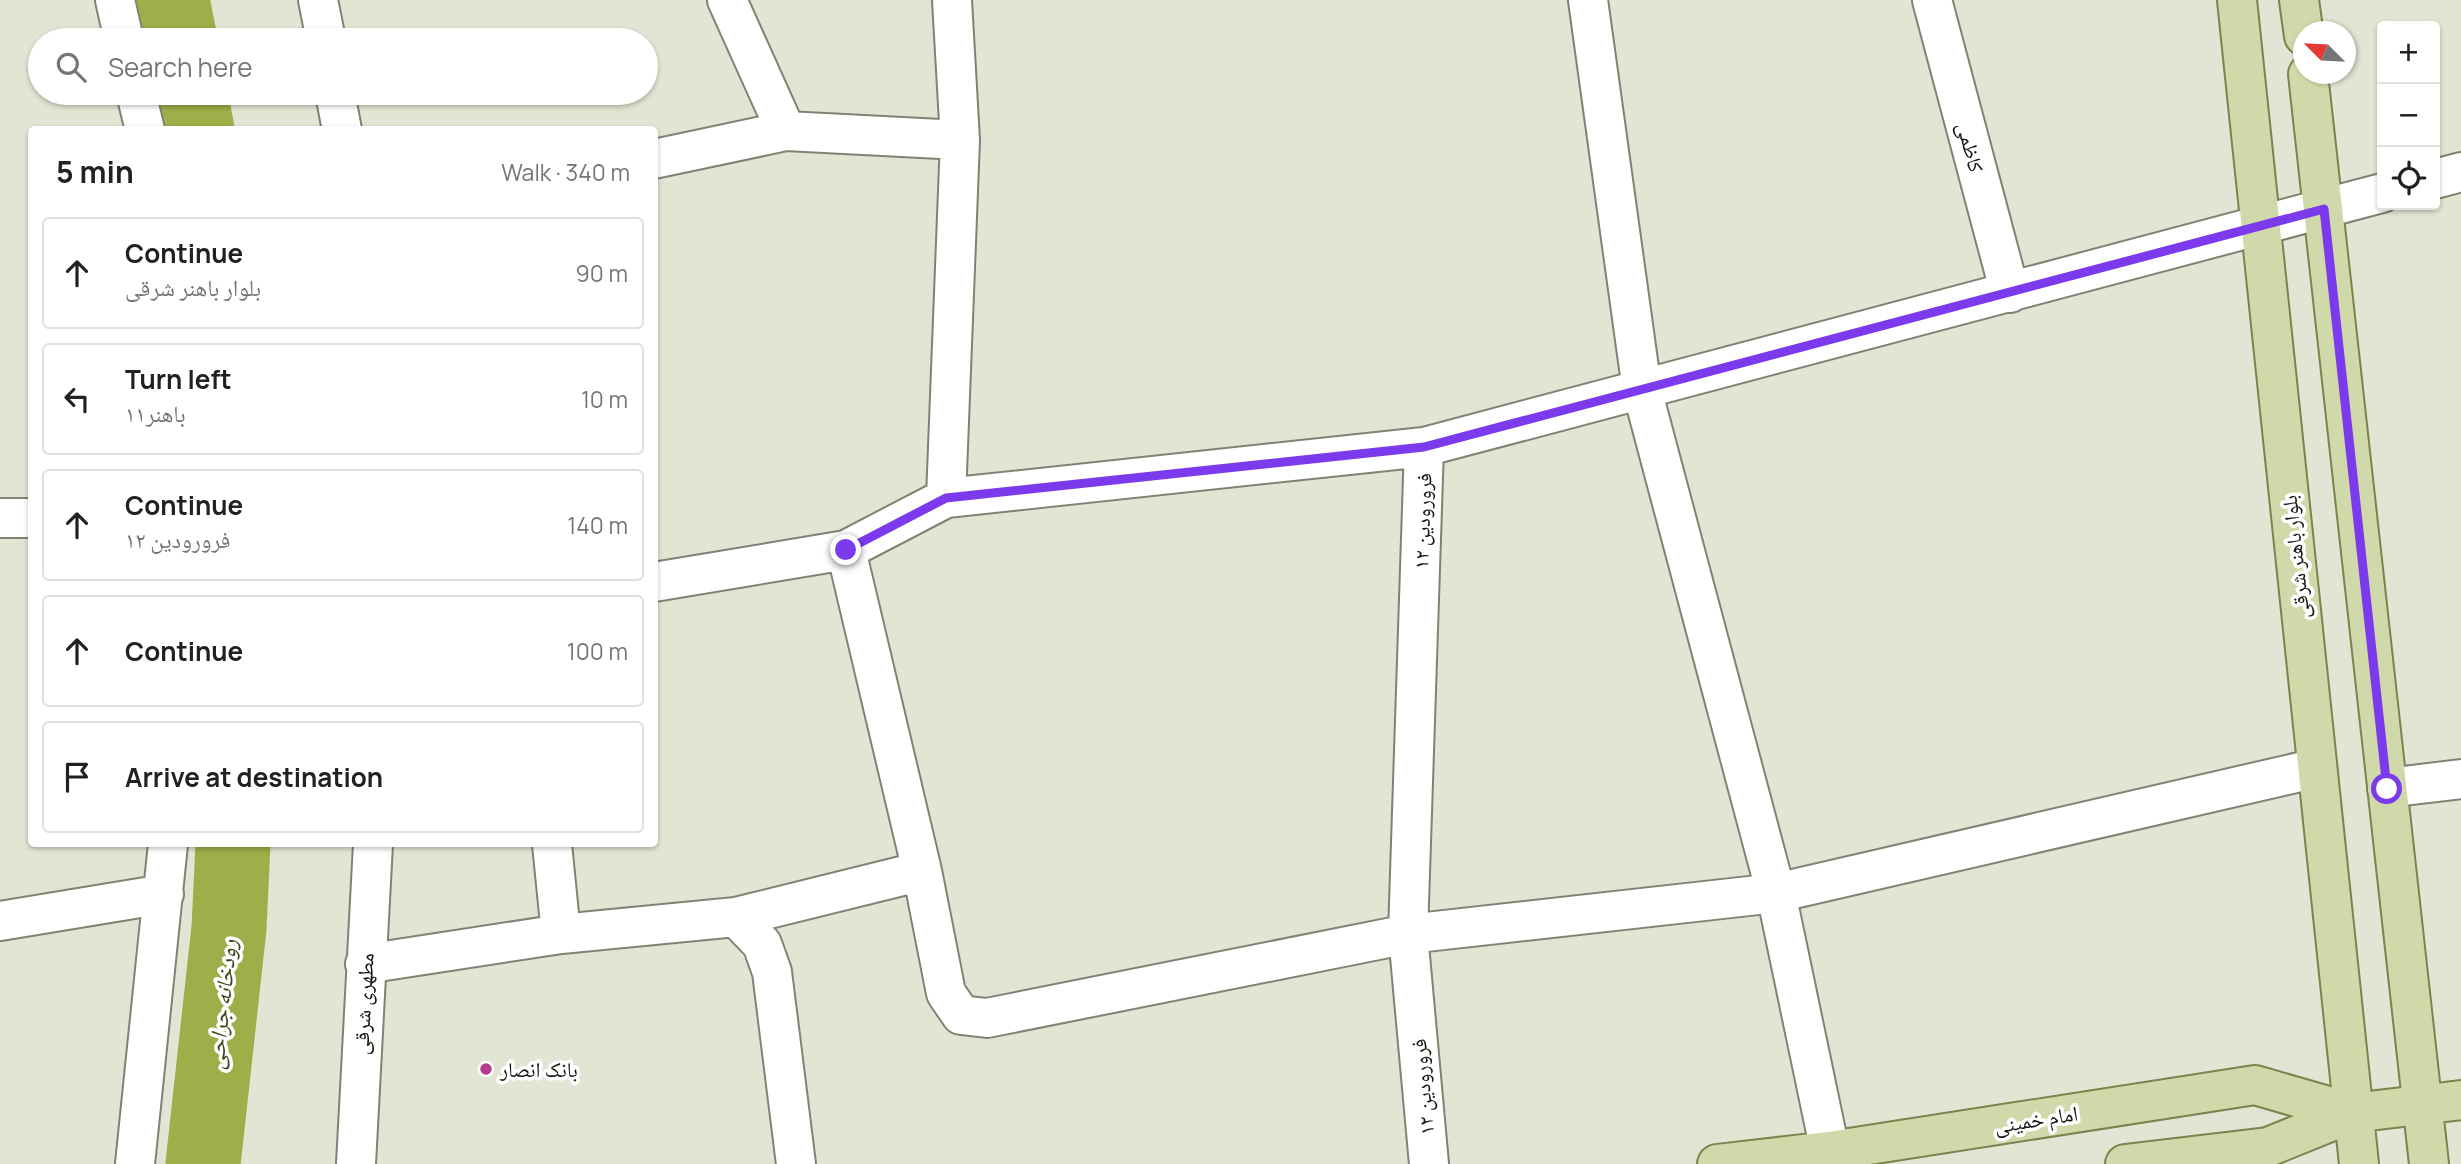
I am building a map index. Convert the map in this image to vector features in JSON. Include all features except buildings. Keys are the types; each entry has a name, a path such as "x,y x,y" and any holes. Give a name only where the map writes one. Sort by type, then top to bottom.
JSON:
{"main road":[{"name":"بلوار باهنر شرقی","path":"2237,0 2359,1164"},
{"path":"2299,0 2302,21"},
{"path":"2309,84 2429,1164"},
{"name":"امام خمینی","path":"1717,1164 1830,1151 2255,1084 2352,1113"},
{"name":"امام خمینی","path":"2125,1164 2268,1147 2352,1113 2461,1100"}],"street":[{"path":"115,0 121,28"},
{"path":"318,0 324,28"},
{"path":"727,0 786,131"},
{"path":"946,498 960,140 952,0"},
{"path":"1588,0 1642,390 1776,893 1830,1151"},
{"name":"کاظمی","path":"1932,0 2010,293"},
{"path":"139,105 144,126"},
{"path":"337,105 341,126"},
{"path":"658,158 786,131 960,140"},
{"path":"2440,178 2461,172"},
{"name":"۱۲ فرورودین","path":"1429,1164 1408,934 1424,447 2377,194"},
{"path":"658,581 846,550 946,498 1424,447"},
{"path":"0,518 28,518"},
{"path":"846,550 922,871 946,993 961,1016 987,1018 1408,934 1776,893 2317,768"},
{"path":"2387,789 2461,779"},
{"path":"135,1164 169,847"},
{"name":"مطهری شرقی","path":"356,1164 373,847"},
{"path":"552,847 561,934"},
{"path":"365,964 561,934 736,917 922,871"},
{"path":"0,921 164,894"},
{"path":"736,917 762,944 772,972 796,1164"}],"waterway":[{"name":"رودخانه جراحی","path":"172,0 178,28"},
{"name":"رودخانه جراحی","path":"192,105 196,126"},
{"name":"رودخانه جراحی","path":"203,1164 229,928 233,847"}],"place":[{"name":"بانک انصار","path":"486,1069"}],"route":[{"path":"846,550 946,498 1424,447 2324,209 2387,789"}]}
